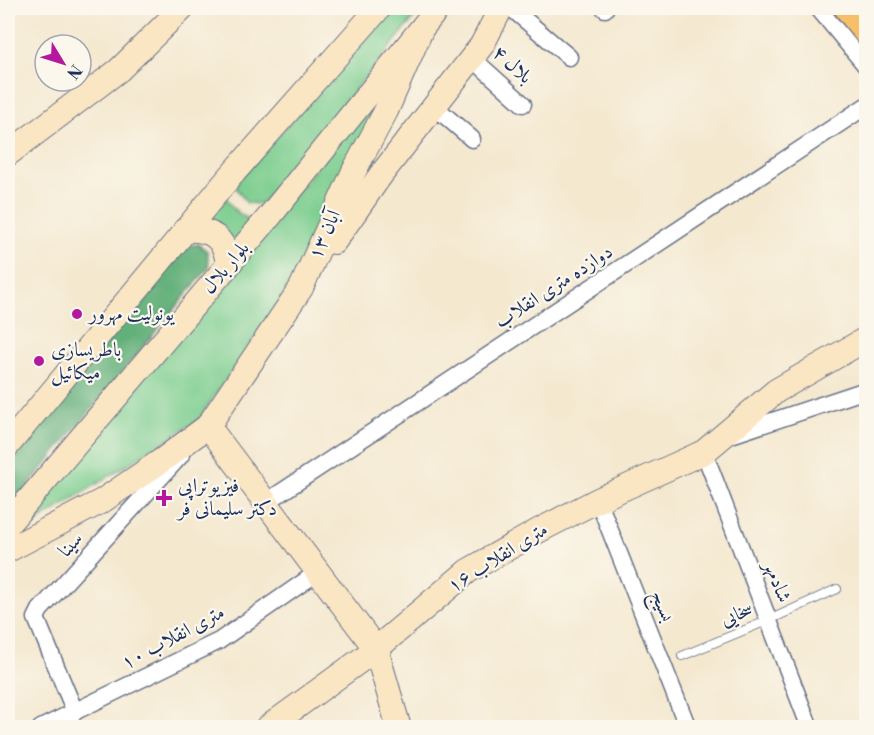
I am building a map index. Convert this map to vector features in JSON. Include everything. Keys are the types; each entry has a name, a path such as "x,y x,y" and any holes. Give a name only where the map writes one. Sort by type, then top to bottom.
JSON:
{"main road":[{"path":"848,8 867,31"}],"street":[{"path":"8,154 119,70 182,8"},
{"path":"8,445 228,179 379,8"},
{"name":"بلوار بلال","path":"8,524 228,266 438,8"},
{"path":"301,288 380,176 482,45 501,8"},
{"path":"511,8 569,57"},
{"path":"818,8 867,66"},
{"name":"۱۳ آبان","path":"8,549 102,501 208,426 301,288 354,171 386,111 421,30"},
{"name":"بلال ۴","path":"472,58 523,104"},
{"name":"دوازده متری انقلاب","path":"265,503 867,106"},
{"path":"435,107 472,139"},
{"path":"185,230 198,229 216,237 227,253 228,266"},
{"name":"۱۶ متری انقلاب","path":"711,446 776,391 867,339"},
{"name":"۱۶ متری انقلاب","path":"267,728 376,648 468,571 538,531 711,446 867,390"},
{"path":"208,426 376,648 399,728"},
{"name":"سینا","path":"75,712 36,618 40,610 208,426"},
{"name":"شادمهر","path":"711,446 769,620 810,728"},
{"name":"بسیج","path":"598,500 688,728"},
{"name":"۱۰ متری انقلاب","path":"41,728 219,641 318,572"}],"lane":[{"name":"سخایی","path":"682,656 837,589"}],"green space":[{"path":"392,8 422,8 267,198 259,204 247,203 236,188 237,182"},
{"path":"389,81 292,283 198,420 8,540 8,537"},
{"path":"225,195 235,210 251,220 233,252 202,226"},
{"path":"198,244 207,251 209,267 8,510 8,460 184,247"}],"place":[{"name":"یونولیت مهرور","path":"77,314"},
{"name":"باطریسازی میکائیل","path":"39,361"},
{"name":"فیزیوتراپی دکتر سلیمانی فر","path":"164,498"}]}
